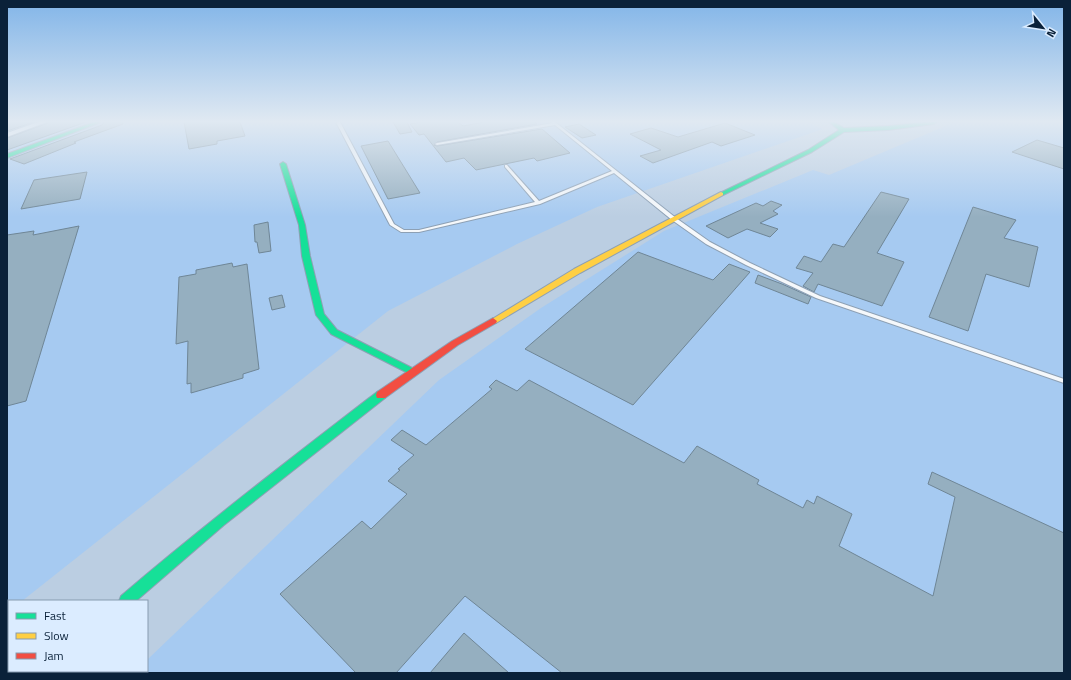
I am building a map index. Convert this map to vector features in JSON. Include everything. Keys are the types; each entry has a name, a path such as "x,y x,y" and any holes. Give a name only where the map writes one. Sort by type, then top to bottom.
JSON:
{"street":[{"path":"127,600 260,488 413,372 455,343 577,271 715,197 804,154"},
{"path":"283,164 302,225 306,256 320,315 334,332 413,372"}],"lane":[{"path":"355,154 392,225 403,231 419,232 538,203 613,172"},
{"path":"591,154 708,244 748,264 818,297 1064,381"},
{"path":"506,166 538,203"}],"shaded area":[{"path":"7,154 751,154 597,207 517,244 388,311 23,600 8,600 7,613"},
{"path":"880,154 1064,154 1064,673 133,673 148,672 148,659 439,380 541,308 664,231 813,170 829,175"}],"building":[{"path":"24,154 49,154 24,164 10,159"},
{"path":"365,154 396,154 420,193 388,199"},
{"path":"440,154 567,154 537,161 534,158 476,170 464,158 446,162"},
{"path":"648,154 679,154 653,163 640,156"},
{"path":"1017,154 1064,154 1064,169"},
{"path":"87,172 80,199 21,209 34,180"},
{"path":"881,192 909,199 877,253 904,262 882,306 818,284 814,292 803,286 813,273 796,268 804,256 821,262 833,244 844,247"},
{"path":"771,201 782,205 773,211 778,214 760,223 778,229 770,237 747,229 728,238 706,226 756,203 763,206"},
{"path":"973,207 1016,220 1004,238 1038,247 1029,287 986,274 968,331 929,317"},
{"path":"268,222 271,251 259,253 257,242 255,242 254,225"},
{"path":"79,226 26,401 7,406 7,235 34,231 33,235"},
{"path":"638,252 713,280 729,264 750,272 633,405 525,349"},
{"path":"232,263 233,267 247,264 259,369 243,374 243,378 191,393 191,383 187,384 188,341 176,344 179,277 196,274 196,270"},
{"path":"758,275 811,297 808,304 755,283"},
{"path":"282,295 285,307 272,310 269,298"},
{"path":"496,380 517,391 529,380 684,463 697,446 759,480 757,484 803,508 807,500 814,504 817,496 852,514 839,546 933,596 955,497 928,484 932,472 1064,533 1064,673 562,673 465,596 396,673 356,673 280,594 362,521 371,529 407,494 388,481 400,470 398,469 414,455 391,440 402,430 426,445 492,389 489,387"},
{"path":"464,633 509,673 430,673"}],"traffic: fast":[{"path":"7,156 13,154"},
{"path":"721,194 804,154"},
{"path":"283,164 302,225 306,256 320,315 334,332 413,372"},
{"path":"127,600 220,521 381,395"}],"traffic: slow":[{"path":"493,321 577,271 721,194"}],"traffic: jam":[{"path":"381,395 455,343 493,321"}]}
